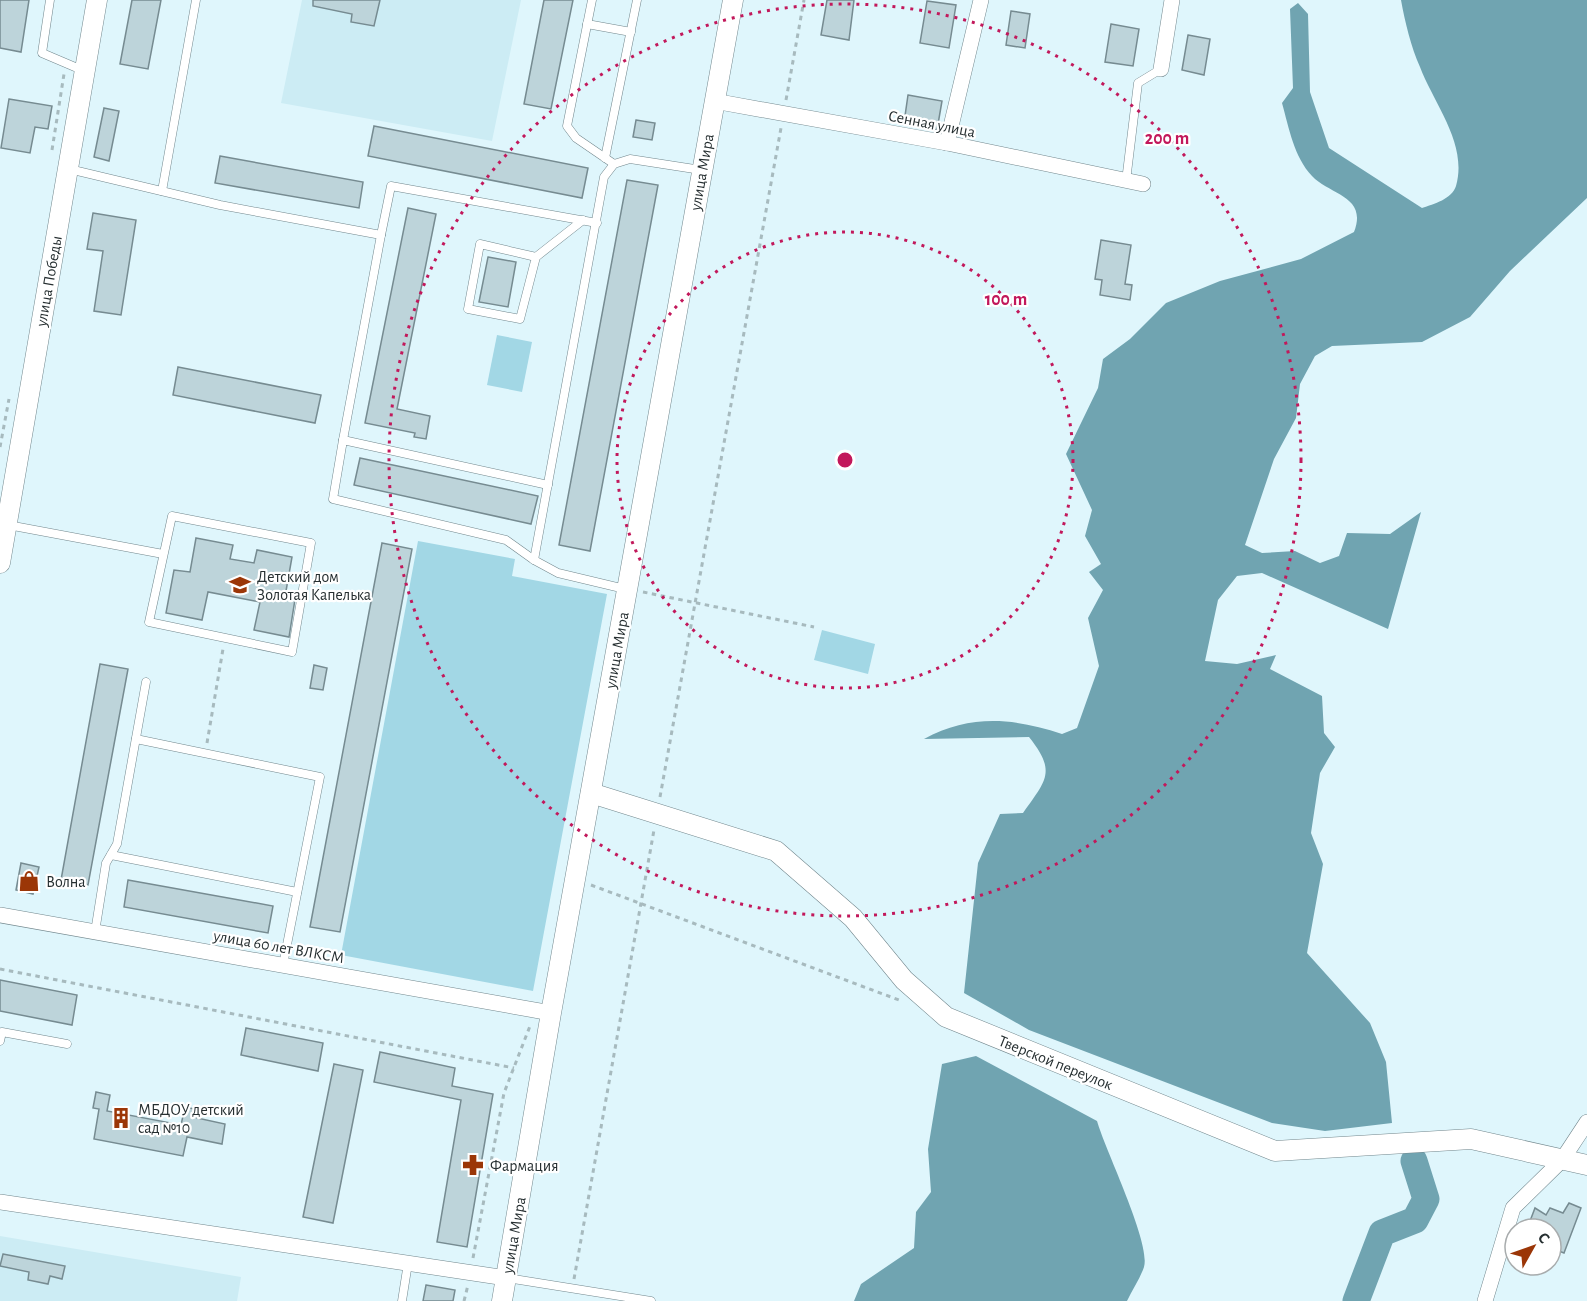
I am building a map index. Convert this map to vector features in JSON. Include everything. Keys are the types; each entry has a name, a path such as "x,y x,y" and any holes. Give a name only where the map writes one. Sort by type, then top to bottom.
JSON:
{"street":[{"name":"улица Победы","path":"1,552 97,0"},
{"name":"улица Мира","path":"502,1301 544,1012 575,879 701,170 734,0"},
{"path":"947,143 981,0"},
{"path":"1161,69 1172,0"},
{"name":"Сенная улица","path":"714,100 947,143 1143,184"},
{"name":"Тверской переулок","path":"591,793 776,851 854,918 904,980 946,1017 1275,1151 1471,1139 1587,1165"},
{"name":"улица 60 лет ВЛКСМ","path":"0,915 544,1012"},
{"path":"1485,1301 1513,1208 1562,1160 1587,1122"},
{"path":"0,1202 506,1278"}],"lane":[{"path":"50,0 42,53 84,71"},
{"path":"162,191 196,0"},
{"path":"592,0 567,126 576,138 614,164"},
{"path":"605,158 637,0"},
{"path":"587,24 631,32"},
{"path":"1126,181 1138,83 1161,69"},
{"path":"534,560 604,177 614,164 630,159 701,170"},
{"path":"68,168 162,191 381,235"},
{"path":"597,223 392,186 333,499 506,540 534,560 558,573 627,589"},
{"path":"536,257 480,244 468,309 520,319 536,257 583,220"},
{"path":"343,440 548,485"},
{"path":"172,516 311,543 292,652 149,622 162,555 172,516"},
{"path":"6,525 162,555"},
{"path":"95,932 106,863 117,844 146,682"},
{"path":"136,740 320,777 283,965"},
{"path":"111,855 297,892"},
{"path":"0,1041 2,1032 67,1044"},
{"path":"402,1301 408,1263"},
{"path":"506,1278 651,1301"}],"path":[{"path":"572,1289 804,0"},
{"path":"627,589 814,627"},
{"path":"205,754 225,638"},
{"path":"575,879 902,1001"},
{"path":"0,969 514,1068"},
{"path":"464,1301 504,1093 514,1068 544,1012"}],"shaded area":[{"path":"302,0 521,0 492,141 281,103"},
{"path":"1401,0 1587,0 1587,198 1510,271 1470,317 1422,342 1332,346 1315,356 1300,384 1296,418 1274,459 1245,545 1262,553 1295,551 1320,563 1339,556 1347,533 1390,534 1421,512 1388,629 1262,573 1237,576 1218,600 1205,661 1237,664 1276,655 1270,669 1322,696 1324,733 1335,747 1320,773 1311,833 1323,864 1307,953 1370,1023 1386,1062 1392,1123 1325,1131 1272,1123 1029,1030 964,993 978,863 1000,814 1023,813 1042,784 1045,768 1038,749 1029,737 924,739 958,725 975,722 1009,722 1062,734 1077,728 1099,666 1088,618 1103,590 1089,572 1101,564 1085,536 1092,510 1066,454 1098,388 1103,359 1130,339 1166,303 1220,281 1301,259 1354,232 1357,220 1352,203 1312,176 1296,151 1290,132 1282,103 1293,88 1290,9 1298,3 1308,14 1310,92 1329,148 1422,208 1442,200 1454,191 1458,170 1454,140 1417,59"},
{"path":"497,335 532,342 522,392 487,385"},
{"path":"418,541 515,559 512,576 607,594 533,991 341,955"},
{"path":"822,630 875,644 868,674 814,660"},
{"path":"976,1056 1097,1121 1135,1218 1144,1255 1144,1267 1127,1301 854,1301 861,1284 914,1248 916,1212 931,1192 928,1149 942,1064"},
{"path":"0,1236 241,1277 237,1301 0,1301"}],"building":[{"path":"0,0 29,0 21,52 0,48"},
{"path":"132,0 161,0 148,69 120,64"},
{"path":"313,0 380,0 374,26 351,22 352,14 313,6"},
{"path":"544,0 573,0 551,109 524,104"},
{"path":"827,0 854,0 849,40 821,35"},
{"path":"927,1 956,5 949,48 920,43"},
{"path":"1011,11 1030,14 1025,48 1006,45"},
{"path":"1111,24 1139,29 1133,66 1105,62"},
{"path":"1188,35 1210,39 1204,75 1182,70"},
{"path":"908,95 942,101 937,130 904,123"},
{"path":"9,99 52,106 48,129 35,127 30,153 1,148"},
{"path":"104,108 119,111 109,161 94,157"},
{"path":"636,120 655,123 652,140 633,137"},
{"path":"374,126 588,168 582,198 368,156"},
{"path":"220,156 363,182 359,208 215,183"},
{"path":"627,180 658,185 590,551 559,545"},
{"path":"408,208 436,214 397,409 430,416 426,439 414,437 415,433 365,423"},
{"path":"93,213 136,220 121,315 94,311 103,251 87,249"},
{"path":"1101,240 1131,245 1125,284 1132,285 1130,300 1100,295 1102,280 1095,279"},
{"path":"488,257 516,262 508,307 479,302"},
{"path":"178,367 321,395 315,423 173,395"},
{"path":"360,458 538,496 531,524 354,485"},
{"path":"196,538 233,545 230,559 254,563 257,550 292,557 286,591 296,593 289,637 254,630 260,602 208,592 202,620 166,613 174,570 190,572"},
{"path":"382,543 412,549 340,932 310,927"},
{"path":"100,664 128,669 88,885 61,880"},
{"path":"314,665 327,668 323,690 310,688"},
{"path":"21,863 39,867 33,894 16,890"},
{"path":"128,880 273,906 268,933 124,907"},
{"path":"0,980 77,995 72,1025 0,1011"},
{"path":"246,1028 323,1043 318,1071 241,1055"},
{"path":"380,1052 455,1068 452,1086 493,1094 467,1247 437,1242 461,1100 374,1082"},
{"path":"334,1064 363,1070 333,1223 303,1217"},
{"name":"МБДОУ детский сад №10","path":"96,1092 110,1095 107,1111 181,1125 185,1107 199,1110 197,1118 225,1124 222,1144 187,1137 183,1156 94,1139 99,1109 93,1108"},
{"path":"1569,1203 1581,1208 1564,1253 1563,1217 1532,1217 1535,1208 1546,1215 1550,1208 1563,1213"},
{"path":"3,1254 65,1266 62,1279 50,1276 48,1284 28,1280 29,1272 0,1266"},
{"path":"426,1285 455,1290 453,1301 423,1301"}],"waterway":[{"path":"1356,1301 1382,1233 1415,1220 1426,1199 1414,1161"}],"place":[{"name":"Детский дом Золотая Капелька","path":"240,585"},
{"name":"Волна","path":"29,881"},
{"name":"МБДОУ детский сад №10","path":"121,1118"},
{"name":"Фармация","path":"473,1165"}]}
